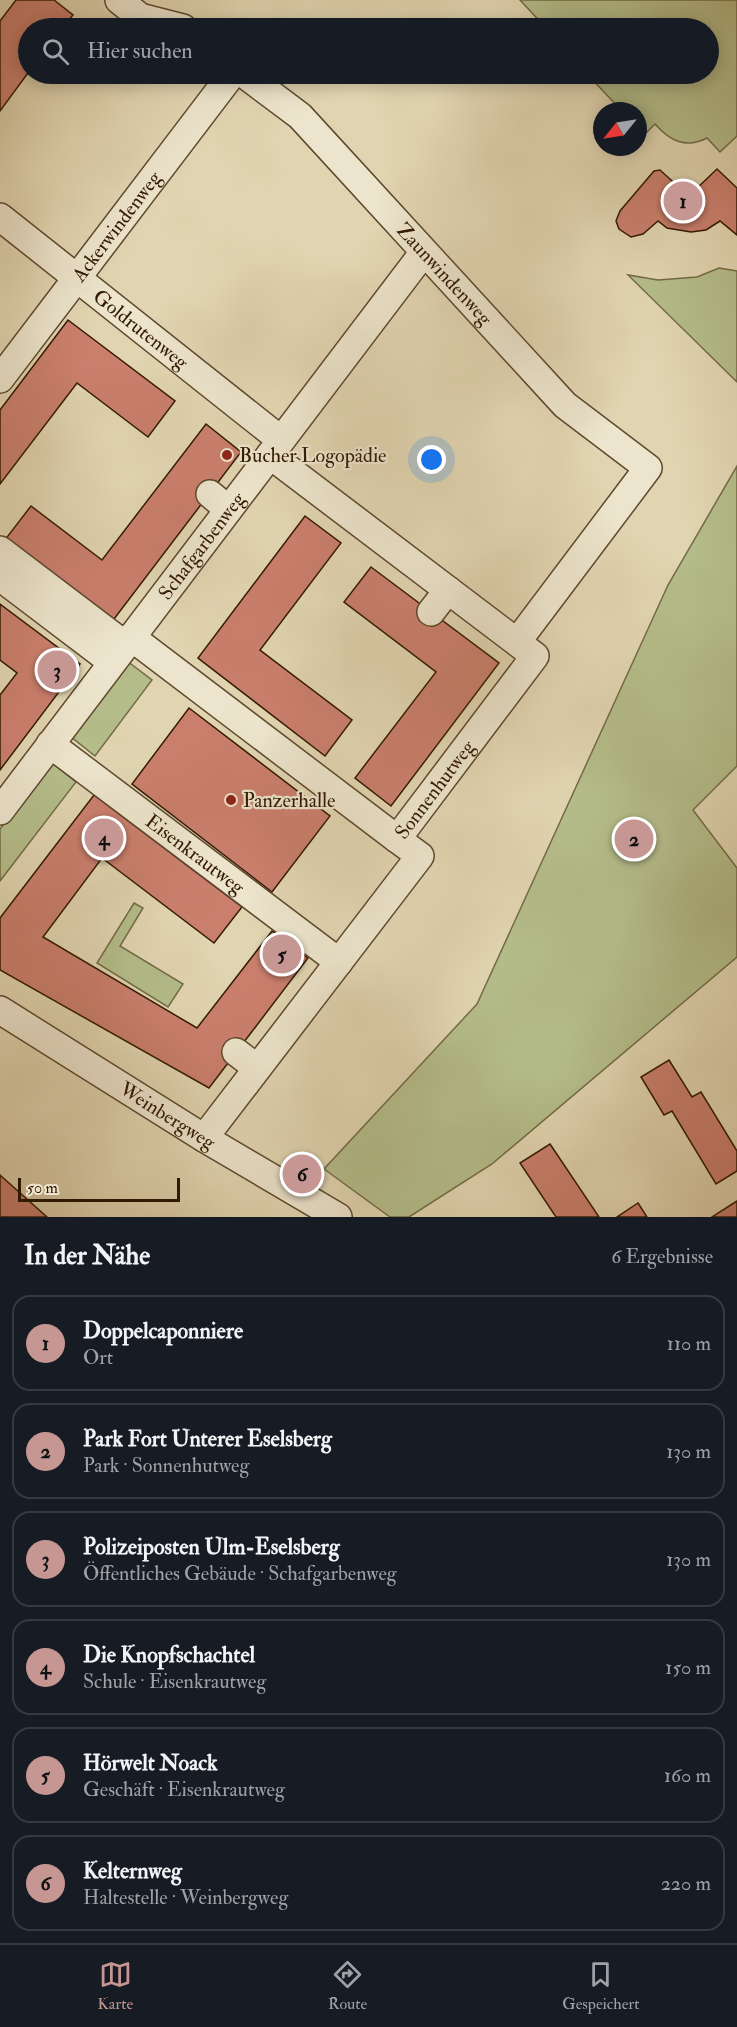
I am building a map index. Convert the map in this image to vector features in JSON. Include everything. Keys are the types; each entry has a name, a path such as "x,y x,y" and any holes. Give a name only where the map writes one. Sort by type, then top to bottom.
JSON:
{"street":[{"path":"118,0 144,18"},
{"name":"Ackerwindenweg","path":"0,379 224,84"},
{"name":"Zaunwindenweg","path":"257,84 300,116 565,405 648,468 517,642"},
{"name":"Goldrutenweg","path":"0,217 77,277 275,447 448,590 517,642"},
{"name":"Schafgarbenweg","path":"0,811 123,648 219,501 275,447 424,252"},
{"path":"0,550 123,648 397,839"},
{"path":"0,577 123,648"},
{"path":"431,612 448,590"},
{"name":"Sonnenhutweg","path":"204,1138 420,856 397,839 535,656 517,642"},
{"name":"Eisenkrautweg","path":"50,744 339,962"},
{"name":"Weinbergweg","path":"0,1010 204,1138 338,1217"},
{"path":"236,1052 257,1068"}],"green space":[{"path":"520,0 737,0 737,136 720,152 707,138 692,143 679,142 666,135 655,124 647,132 647,102 613,102 596,84 719,84 719,18 537,18"},
{"path":"719,268 737,271 737,382 628,275 658,280 697,277"},
{"path":"737,466 737,766 693,810 737,868 737,957 492,1164 409,1217 390,1217 324,1169 477,1004 668,585"},
{"path":"127,661 152,680 95,756 70,736"},
{"path":"51,762 76,782 0,881 0,829"},
{"path":"134,903 143,908 120,946 183,984 168,1007 97,963"}],"building":[{"path":"16,0 54,0 73,15 71,18 18,18 18,84 20,84 0,111 0,21"},
{"path":"717,169 737,188 737,235 720,221 706,230 691,232 667,228 658,221 643,234 631,237 619,229 616,221 620,211 654,171 660,170 682,190 695,190"},
{"path":"68,320 175,401 148,437 77,383 0,484 0,410"},
{"path":"206,424 241,452 111,623 4,541 31,506 102,560"},
{"path":"305,516 341,543 260,650 352,720 325,756 198,658"},
{"path":"371,567 499,663 391,806 355,778 436,672 344,602"},
{"path":"0,604 80,664 0,770 0,695 17,673 0,660"},
{"name":"Panzerhalle","path":"189,708 330,816 272,892 132,784"},
{"path":"94,795 242,907 214,943 102,858 43,937 197,1028 272,931 308,958 209,1088 0,970 0,918"},
{"path":"669,1060 692,1097 701,1092 737,1151 737,1171 716,1184 672,1111 664,1115 641,1077"},
{"path":"550,1144 599,1217 556,1217 520,1163"},
{"path":"0,1175 47,1217 0,1217"},
{"path":"737,1201 737,1217 712,1217"},
{"path":"638,1203 647,1217 617,1217"}],"place":[{"name":"Doppelcaponniere","path":"683,201"},
{"name":"Bucher Logopädie","path":"227,455"},
{"name":"Polizeiposten Ulm-Eselsberg","path":"57,670"},
{"name":"Panzerhalle","path":"231,800"},
{"name":"Die Knopfschachtel","path":"104,838"},
{"name":"Park Fort Unterer Eselsberg","path":"634,839"},
{"name":"Hörwelt Noack","path":"282,954"},
{"name":"Kelternweg","path":"302,1174"}]}
